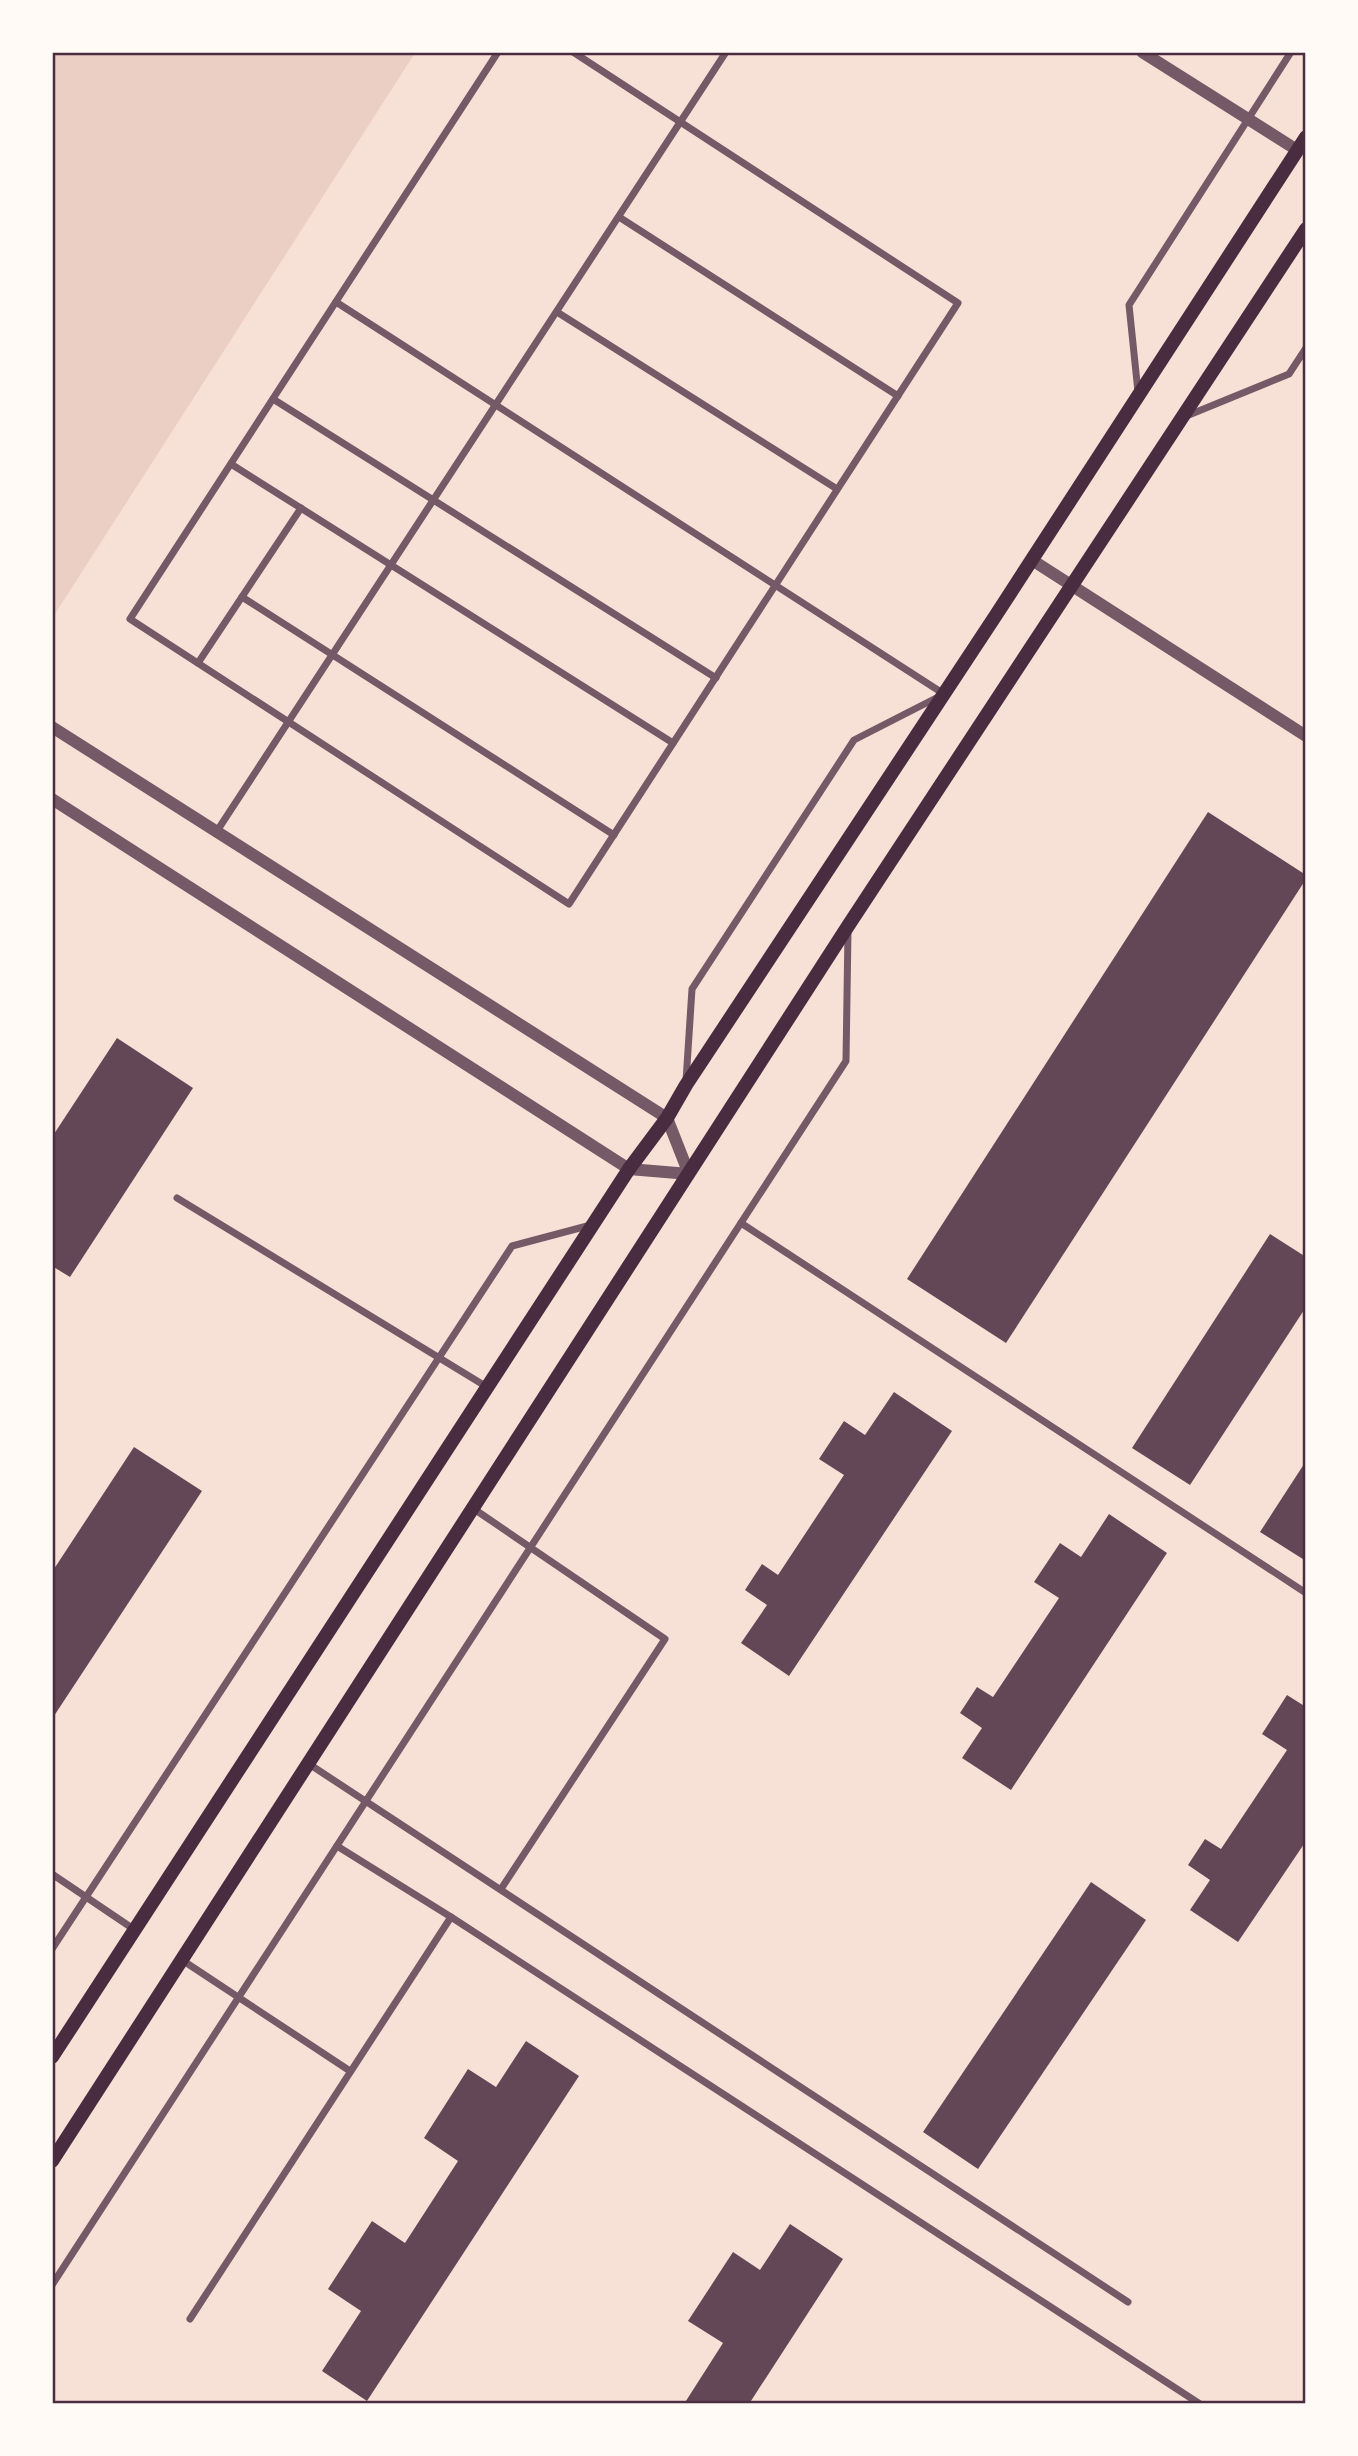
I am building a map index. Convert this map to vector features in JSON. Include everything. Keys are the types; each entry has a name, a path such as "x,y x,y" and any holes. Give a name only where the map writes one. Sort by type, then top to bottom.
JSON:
{"main road":[{"path":"52,2057 629,1169 667,1118 686,1085 1032,560 1306,136"},
{"path":"52,2161 848,926 1306,229"}],"street":[{"path":"498,52 130,619 569,904 958,303 573,52"},
{"path":"217,831 726,52"},
{"path":"1142,52 1297,150"},
{"path":"1138,395 1129,305 1291,52"},
{"path":"619,217 898,396"},
{"path":"336,302 944,694"},
{"path":"557,312 837,489"},
{"path":"1183,418 1289,374 1306,348"},
{"path":"273,399 716,678"},
{"path":"231,464 673,743"},
{"path":"198,663 301,508"},
{"path":"1032,560 1306,736"},
{"path":"242,597 614,835"},
{"path":"686,1085 692,989 854,740 944,694"},
{"path":"52,727 667,1118 689,1174 629,1169 52,799"},
{"path":"52,2284 846,1061 848,926"},
{"path":"177,1198 487,1387"},
{"path":"52,1950 512,1246 595,1223"},
{"path":"741,1223 1306,1593"},
{"path":"474,1509 666,1639 501,1889"},
{"path":"309,1764 1128,2302"},
{"path":"337,1846 451,1917 1200,2403"},
{"path":"52,1874 135,1930"},
{"path":"190,2319 451,1917"},
{"path":"182,1960 350,2071"}],"shaded area":[{"path":"52,53 415,53 53,617"}],"building":[{"path":"1208,812 1306,875 1306,879 1006,1343 907,1279"},
{"path":"117,1038 193,1088 70,1277 52,1266 52,1137"},
{"path":"1270,1234 1306,1257 1306,1307 1190,1485 1132,1448"},
{"path":"894,1392 952,1431 789,1676 741,1643 767,1605 745,1590 762,1564 778,1575 844,1475 819,1459 844,1421 865,1435"},
{"path":"134,1447 202,1491 52,1719 52,1572"},
{"path":"1306,1461 1306,1561 1260,1532"},
{"path":"1109,1514 1167,1553 1011,1790 962,1758 982,1728 960,1713 977,1687 993,1697 1059,1598 1034,1582 1060,1543 1081,1557"},
{"path":"1287,1695 1306,1707 1306,1841 1238,1942 1190,1910 1210,1880 1188,1865 1205,1839 1221,1849 1287,1750 1262,1734"},
{"path":"1091,1882 1146,1920 978,2169 923,2132"},
{"path":"526,2041 579,2076 367,2401 322,2371 361,2311 328,2289 372,2221 405,2243 458,2161 424,2138 468,2069 496,2087"},
{"path":"790,2224 843,2259 749,2404 684,2404 723,2343 688,2321 733,2252 760,2270"}]}
